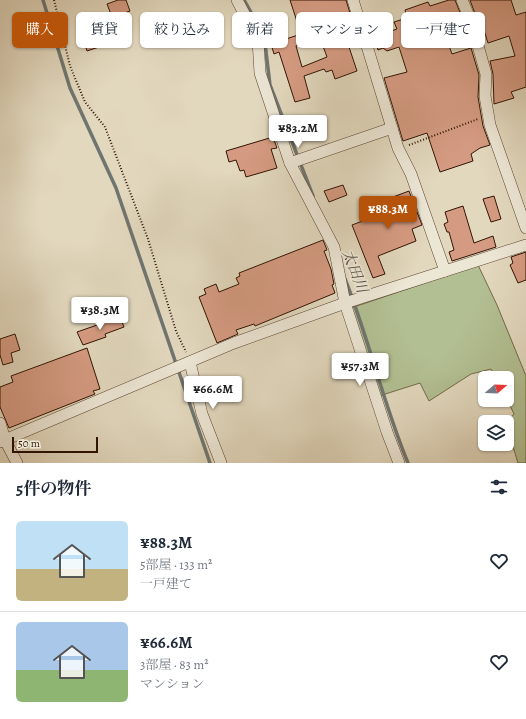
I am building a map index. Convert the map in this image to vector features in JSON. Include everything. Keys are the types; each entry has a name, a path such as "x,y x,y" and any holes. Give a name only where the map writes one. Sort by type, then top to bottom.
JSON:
{"street":[{"path":"237,0 258,40 260,73 290,163 334,247 345,303 387,432 399,463"},
{"path":"353,0 398,148 411,174 445,271"},
{"path":"462,0 471,21 486,74 485,96 490,126 526,228"},
{"path":"290,163 392,128"},
{"path":"3,441 234,343 345,303 526,245"},
{"path":"190,362 202,414 221,463"},
{"path":"0,423 3,441 17,463"}],"path":[{"path":"54,0 70,66 85,102 105,127 148,239 176,331 190,362"},
{"path":"398,148 488,115"}],"green space":[{"path":"478,265 497,305 526,376 526,463 518,463 514,450 514,414 511,407 514,407 514,371 492,371 491,369 478,371 429,401 420,383 379,396 351,308"}],"building":[{"path":"118,0 126,0 130,11 110,12 107,4"},
{"path":"290,0 346,0 350,12 296,12 296,19"},
{"path":"449,0 455,0 460,12 406,12 405,10 428,2 430,6"},
{"path":"470,0 511,0 516,15 526,12 526,87 511,92 514,98 494,104 493,74 490,61 515,56 509,36 488,43 485,34 485,12 474,12"},
{"path":"401,20 401,48 450,48 452,54 471,48 479,75 478,97 483,126 490,145 480,148 471,154 473,161 440,172 427,133 403,141 384,78 407,72 399,47 387,51 383,48 393,48 393,30 397,29 394,22"},
{"path":"296,36 296,48 302,67 327,57 324,48 349,48 357,71 335,79 332,70 326,72 324,69 304,76 310,98 295,102 279,52 274,54 272,48 288,48 288,38"},
{"path":"86,48 96,48 87,51"},
{"path":"273,137 277,148 271,149 277,168 246,177 244,170 240,171 236,160 229,162 226,151"},
{"path":"343,185 347,195 329,202 324,191"},
{"path":"409,191 422,225 412,229 416,241 378,256 385,274 373,278 352,225 381,214 377,203"},
{"path":"494,196 501,219 491,222 483,199"},
{"path":"463,206 474,243 493,236 496,247 452,261 449,252 454,250 449,232 447,232 444,224 448,222 445,212"},
{"path":"323,240 327,250 324,251 331,269 334,284 332,285 335,293 255,326 254,324 236,330 238,334 217,343 199,297 206,294 204,289 216,284 219,292 239,284 236,278 240,276 239,273"},
{"path":"526,252 526,280 518,283 510,265 513,263 511,257"},
{"path":"120,317 124,327 105,334 106,337 83,345 77,332"},
{"path":"15,334 20,350 11,353 13,362 3,365 0,355 0,339"},
{"path":"87,348 100,389 93,391 95,394 9,428 0,407 0,387 13,382 11,376"}],"waterway":[{"path":"43,0 70,88 116,188 210,463"},
{"name":"太田川","path":"244,0 264,35 270,85 313,196"},
{"name":"太田川","path":"345,279 408,463"}]}
